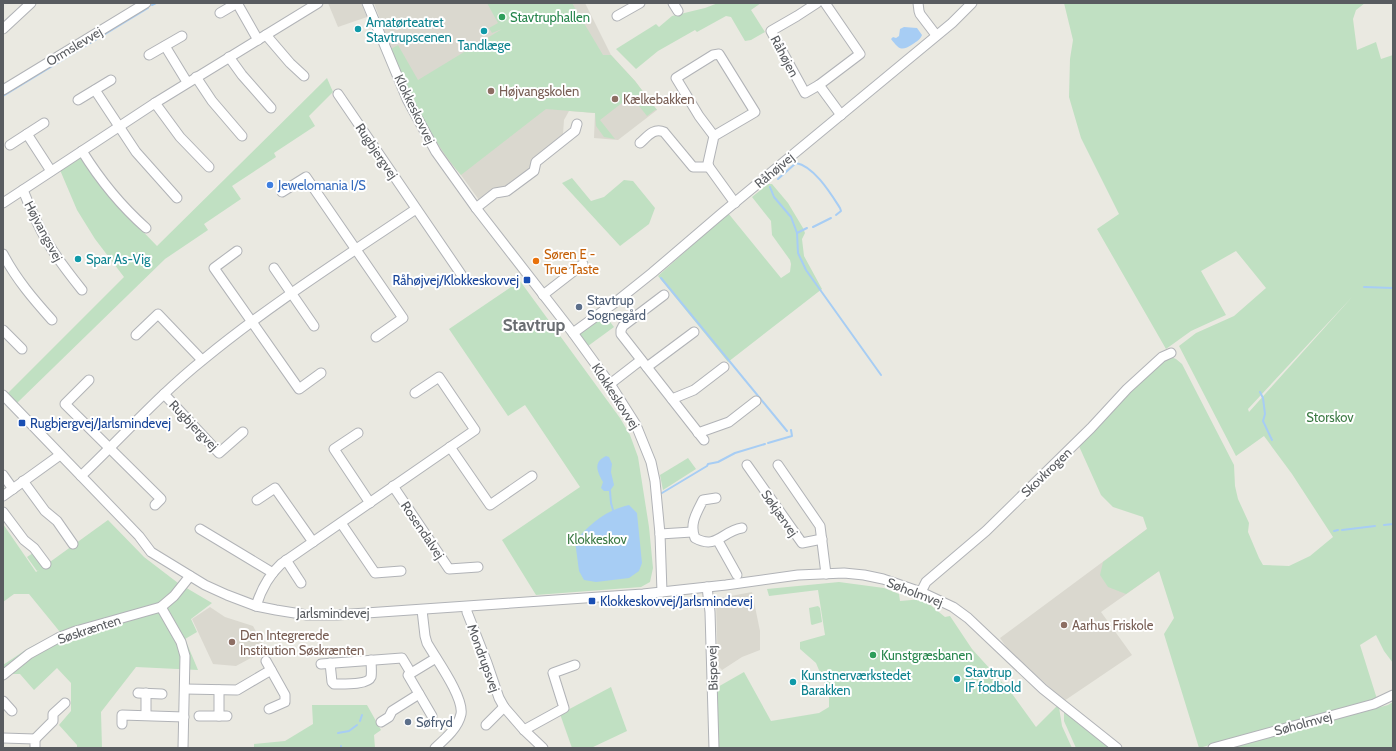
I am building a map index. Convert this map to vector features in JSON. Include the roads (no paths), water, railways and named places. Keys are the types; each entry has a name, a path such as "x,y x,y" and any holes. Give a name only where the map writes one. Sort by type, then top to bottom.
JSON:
{"street":[{"path":"3,29 31,3"},
{"name":"Ormslevvej","path":"3,90 146,3"},
{"path":"220,13 237,3 258,40"},
{"name":"Højvangsvej","path":"3,203 187,82 318,3"},
{"name":"Klokkeskovvej","path":"367,3 407,99 423,129 455,180 573,333 610,384 636,425 647,451 655,480 660,534 662,592"},
{"path":"617,16 640,3"},
{"path":"673,3 678,11"},
{"name":"Råhøjen","path":"817,3 771,31 804,93 819,86 860,54 825,3"},
{"path":"918,3 920,14 936,35"},
{"name":"Råhøjvej","path":"573,333 640,283 952,23 972,3"},
{"path":"266,35 286,59 304,76"},
{"path":"149,55 182,36"},
{"path":"165,46 187,82"},
{"path":"714,136 699,116 676,78 713,55 718,54 755,112 714,136 708,163 709,167 735,203"},
{"path":"230,57 242,75 271,108"},
{"path":"196,77 212,100 242,136"},
{"path":"78,100 111,80"},
{"path":"819,86 841,115"},
{"path":"95,90 136,152 177,198"},
{"name":"Rugbjergvej","path":"338,94 465,280"},
{"path":"155,103 180,138 209,167"},
{"path":"10,145 44,123"},
{"path":"476,208 495,193 507,191 534,171 536,162 575,131 577,124"},
{"path":"640,143 655,130 660,130 664,132 692,167 709,167"},
{"path":"27,134 51,171"},
{"path":"82,151 107,189 132,216 146,228"},
{"path":"282,192 306,177 403,318 376,337"},
{"name":"Højvangsvej","path":"23,190 34,217 48,243 82,290"},
{"name":"Rugbjergvej","path":"81,476 164,394 202,360 291,293 416,209"},
{"path":"237,252 214,268 251,322 298,389 321,373"},
{"path":"3,254 20,282 35,302 52,320"},
{"path":"543,295 583,264"},
{"path":"274,268 314,326"},
{"path":"664,295 623,326 621,330 622,334 701,437 728,422 756,401"},
{"path":"136,335 158,314 202,360"},
{"path":"3,330 22,349"},
{"path":"610,384 694,332"},
{"name":"Skovkrogen","path":"921,592 926,582 957,557 991,526 1091,428 1127,389 1162,357 1171,353"},
{"path":"672,399 694,390 724,367"},
{"path":"256,606 262,590 273,573 286,560 475,430 439,377 415,393"},
{"path":"89,380 66,404 161,499 155,504"},
{"name":"Rugbjergvej","path":"164,394 219,453 243,432"},
{"name":"Jarlsmindevej","path":"3,395 139,536 151,552 212,589 256,606 313,615 338,615 662,592"},
{"path":"358,433 334,449 370,503"},
{"path":"450,447 490,505 532,476"},
{"path":"3,496 60,455"},
{"name":"Søkjærvej","path":"747,465 802,543 822,539"},
{"name":"Søkjærvej","path":"778,465 818,520 826,574"},
{"path":"3,475 12,489"},
{"path":"24,481 44,511 57,521 73,544"},
{"name":"Rosendalvej","path":"393,486 449,569 478,567"},
{"path":"257,500 275,488 313,542"},
{"path":"716,498 703,500 695,517 692,532 695,538 705,542 718,541 728,532 742,528"},
{"path":"3,512 24,540 34,548 46,564"},
{"path":"341,523 375,573 401,571"},
{"path":"200,530 273,573"},
{"path":"660,534 692,532"},
{"path":"718,541 737,574"},
{"path":"286,560 301,583"},
{"name":"Søholmvej","path":"662,592 798,575 844,573 883,579 921,592 953,607 968,618 1043,689 1117,748"},
{"name":"Søskrænten","path":"3,675 29,654 58,638 161,607 174,596 190,576"},
{"name":"Bispevej","path":"707,587 711,633 714,748"},
{"path":"161,607 184,650 186,661 183,748"},
{"name":"Mondrupsvej","path":"467,607 467,612 488,663 499,698 504,707 524,730 543,748"},
{"path":"422,610 427,643 457,693 461,704 461,714 454,729 435,748"},
{"path":"371,660 371,676 369,680 364,682 334,684 326,664 371,660 402,658 411,673"},
{"path":"432,716 408,675 436,658"},
{"path":"266,661 285,695 287,706 269,709"},
{"path":"524,730 564,708 553,673 575,665"},
{"path":"185,689 237,690 271,670"},
{"path":"199,716 223,716 219,690"},
{"path":"146,716 142,693 162,694"},
{"path":"381,722 389,717 392,711 419,694"},
{"name":"Søholmvej","path":"1213,748 1374,704 1393,695"},
{"path":"3,701 12,711"},
{"path":"3,738 35,744 53,721 53,714 66,703"},
{"name":"Mondrupsvej","path":"486,725 504,707"},
{"path":"122,724 122,715 184,717"}],"water":[{"path":"904,27 917,28 922,35 917,41 903,49 898,47 891,39 899,36 900,29"},
{"path":"606,456 609,457 612,464 611,472 614,485 610,491 604,491 601,488 603,482 597,467 599,461"},
{"path":"629,505 637,513 642,563 639,571 629,578 596,582 584,580 579,571 575,541 599,518 613,510"}],"waterway":[{"path":"152,5 156,3"},
{"path":"3,96 148,8"},
{"path":"778,179 796,163 803,165 821,181 832,195 841,211 836,215"},
{"path":"770,187 774,197 791,217 797,233 798,253 806,270 881,375"},
{"path":"813,227 831,218"},
{"path":"797,233 807,228"},
{"path":"661,278 787,431"},
{"path":"1364,287 1393,288"},
{"path":"1260,392 1263,398 1265,414 1263,421 1272,440"},
{"path":"768,443 792,436 791,430"},
{"path":"662,493 708,464 718,462 735,453 765,444"},
{"path":"610,491 613,510"},
{"path":"1384,525 1393,524"},
{"path":"1342,530 1375,526"},
{"path":"1334,531 1338,530"},
{"path":"360,721 362,715"},
{"path":"338,733 349,731 357,725"}],"place":[{"name":"Stavtruphallen","path":"502,17"},
{"name":"Amatørteatret Stavtrupscenen","path":"358,29"},
{"name":"Tandlæge","path":"484,31"},
{"name":"Højvangskolen","path":"491,91"},
{"name":"Kælkebakken","path":"615,99"},
{"name":"Jewelomania I/S","path":"270,185"},
{"name":"Spar As-Vig","path":"78,259"},
{"name":"Søren E - True Taste","path":"536,261"},
{"name":"Råhøjvej/Klokkeskovvej","path":"527,280"},
{"name":"Stavtrup Sognegård","path":"579,307"},
{"name":"Rugbjergvej/Jarlsmindevej","path":"22,423"},
{"name":"Klokkeskovvej/Jarlsmindevej","path":"592,601"},
{"name":"Aarhus Friskole","path":"1064,625"},
{"name":"Den Integrerede Institution Søskrænten","path":"232,642"},
{"name":"Kunstgræsbanen","path":"873,655"},
{"name":"Stavtrup IF fodbold","path":"957,679"},
{"name":"Kunstnerværkstedet Barakken","path":"793,682"},
{"name":"Søfryd","path":"408,722"}],"district":[{"name":"Stavtrup","path":"534,325"}],"park label":[{"name":"Storskov","path":"1330,417"},
{"name":"Klokkeskov","path":"597,539"}]}
